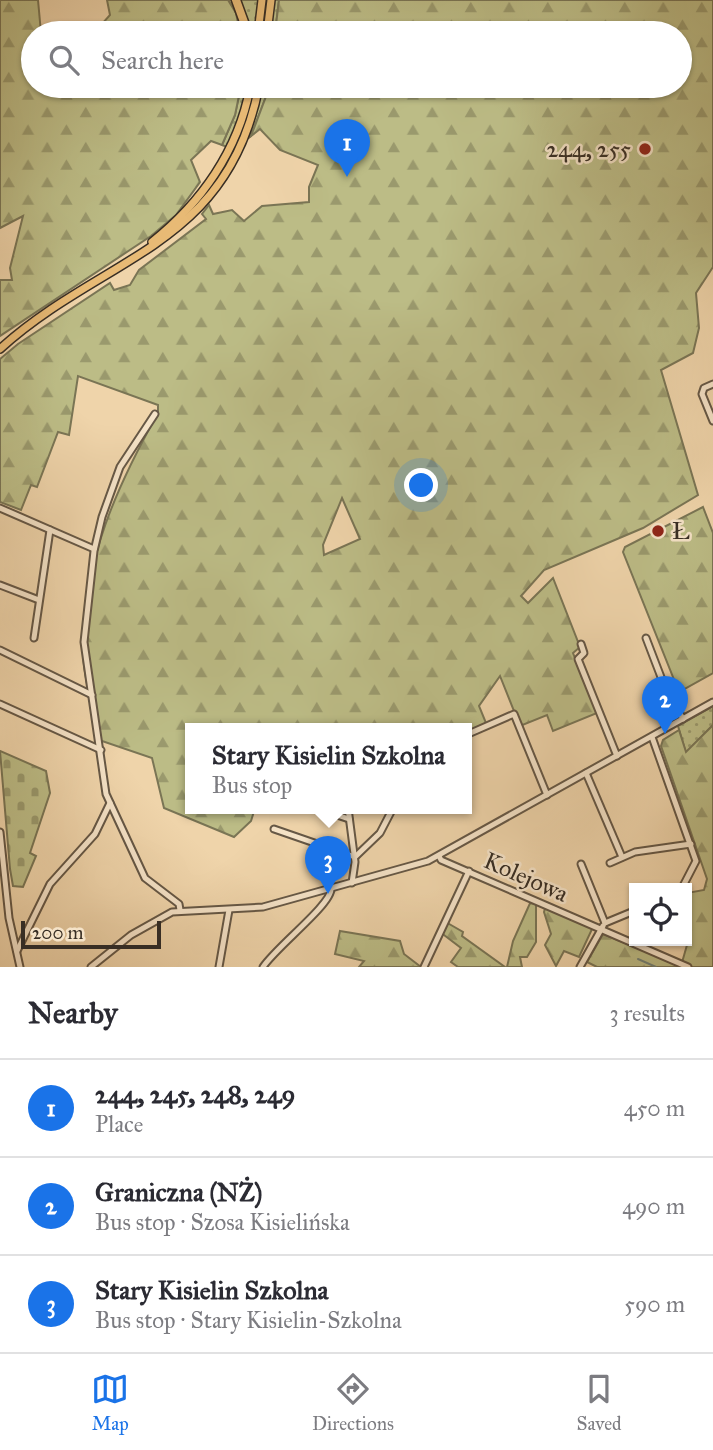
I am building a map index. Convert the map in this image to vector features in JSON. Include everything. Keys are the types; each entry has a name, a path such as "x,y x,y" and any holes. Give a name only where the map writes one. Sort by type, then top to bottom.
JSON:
{"highway":[{"path":"236,0 244,21"}],"main road":[{"path":"259,21 262,0"},
{"path":"268,21 271,0"},
{"path":"123,264 179,219 206,188 237,133 246,98"},
{"path":"0,349 33,322 180,227 213,193 244,138 256,98"}],"street":[{"path":"713,384 704,388 702,394 713,421"},
{"path":"155,414 120,467 102,517 94,549 83,633 85,665 110,803 145,878 179,904 180,909"},
{"path":"0,508 94,549"},
{"path":"34,638 50,530"},
{"path":"0,585 39,600"},
{"path":"646,638 664,685 683,719"},
{"path":"581,644 584,653 578,659 617,756"},
{"path":"0,650 92,695"},
{"path":"91,967 144,927 180,909 229,910 263,907 439,856 713,702"},
{"path":"0,704 101,750"},
{"path":"472,732 514,714 547,795"},
{"path":"652,737 696,861 685,883"},
{"path":"586,773 622,857"},
{"path":"17,951 50,884 95,834 110,803"},
{"path":"334,814 349,819"},
{"path":"349,814 355,857 352,883"},
{"path":"355,857 380,833 390,814"},
{"path":"274,829 355,857"},
{"path":"0,832 9,918 20,967"},
{"path":"610,863 622,857 691,844"},
{"name":"Kolejowa","path":"439,856 441,860 603,926"},
{"name":"Kolejowa","path":"581,864 603,926"},
{"path":"424,967 469,871"},
{"path":"263,967 330,898 331,889"},
{"path":"219,967 229,910"},
{"path":"580,967 603,926 629,913"},
{"path":"603,926 688,967"}],"green space":[{"path":"0,0 38,0 40,21 21,21 21,98 239,98 235,115 222,145 211,141 191,160 200,182 176,215 151,236 0,336 0,280 12,280 10,268 23,216 0,228"},
{"path":"107,0 228,0 238,21 105,21 110,15"},
{"path":"228,0 279,0 276,21 238,21"},
{"path":"279,0 713,0 713,267 696,293 699,328 693,353 661,370 698,495 643,528 544,570 521,596 528,603 553,578 580,647 573,653 597,713 553,731 547,715 520,726 500,676 479,706 486,723 472,730 472,723 185,723 185,814 253,814 251,821 234,837 164,808 152,758 99,740 86,680 83,656 85,613 96,553 129,468 158,413 158,405 78,376 69,435 58,432 37,487 31,485 21,510 0,502 0,359 18,344 110,283 114,290 130,285 139,270 206,219 202,214 209,205 213,214 232,210 244,221 262,206 309,202 309,187 318,165 280,150 260,129 251,136 265,98 692,98 692,21 276,21","holes":["342,498 360,539 324,555 323,545"]},
{"path":"239,98 265,98 251,136 232,149 222,145 235,115"},
{"path":"703,507 713,533 713,673 679,692 623,552 625,547"},
{"path":"713,706 713,725 686,753 678,726"},
{"path":"713,725 713,967 597,967 587,962 603,934 681,966 687,946 692,946 692,892 704,890 707,879 661,746 663,740 679,730 686,752"},
{"path":"0,751 46,771 50,793 30,853 36,856 23,887 13,886 10,869"},
{"path":"531,901 536,903 536,942 527,957 520,957 522,967 507,967 513,941"},
{"path":"546,905 593,927 579,957 564,951 556,966 545,945 551,934 544,912"},
{"path":"444,921 463,932 462,936 505,967 458,967 451,962 461,948 440,932"},
{"path":"340,931 400,941 404,954 421,967 359,967 364,961 335,954"}],"waterway":[{"path":"638,959 656,967"}],"place":[{"name":"244, 255","path":"645,149"},
{"name":"244, 245, 248, 249","path":"347,177"},
{"name":"Ł","path":"658,531"},
{"name":"Graniczna (NŻ)","path":"665,734"},
{"name":"Stary Kisielin Szkolna","path":"328,894"}]}
